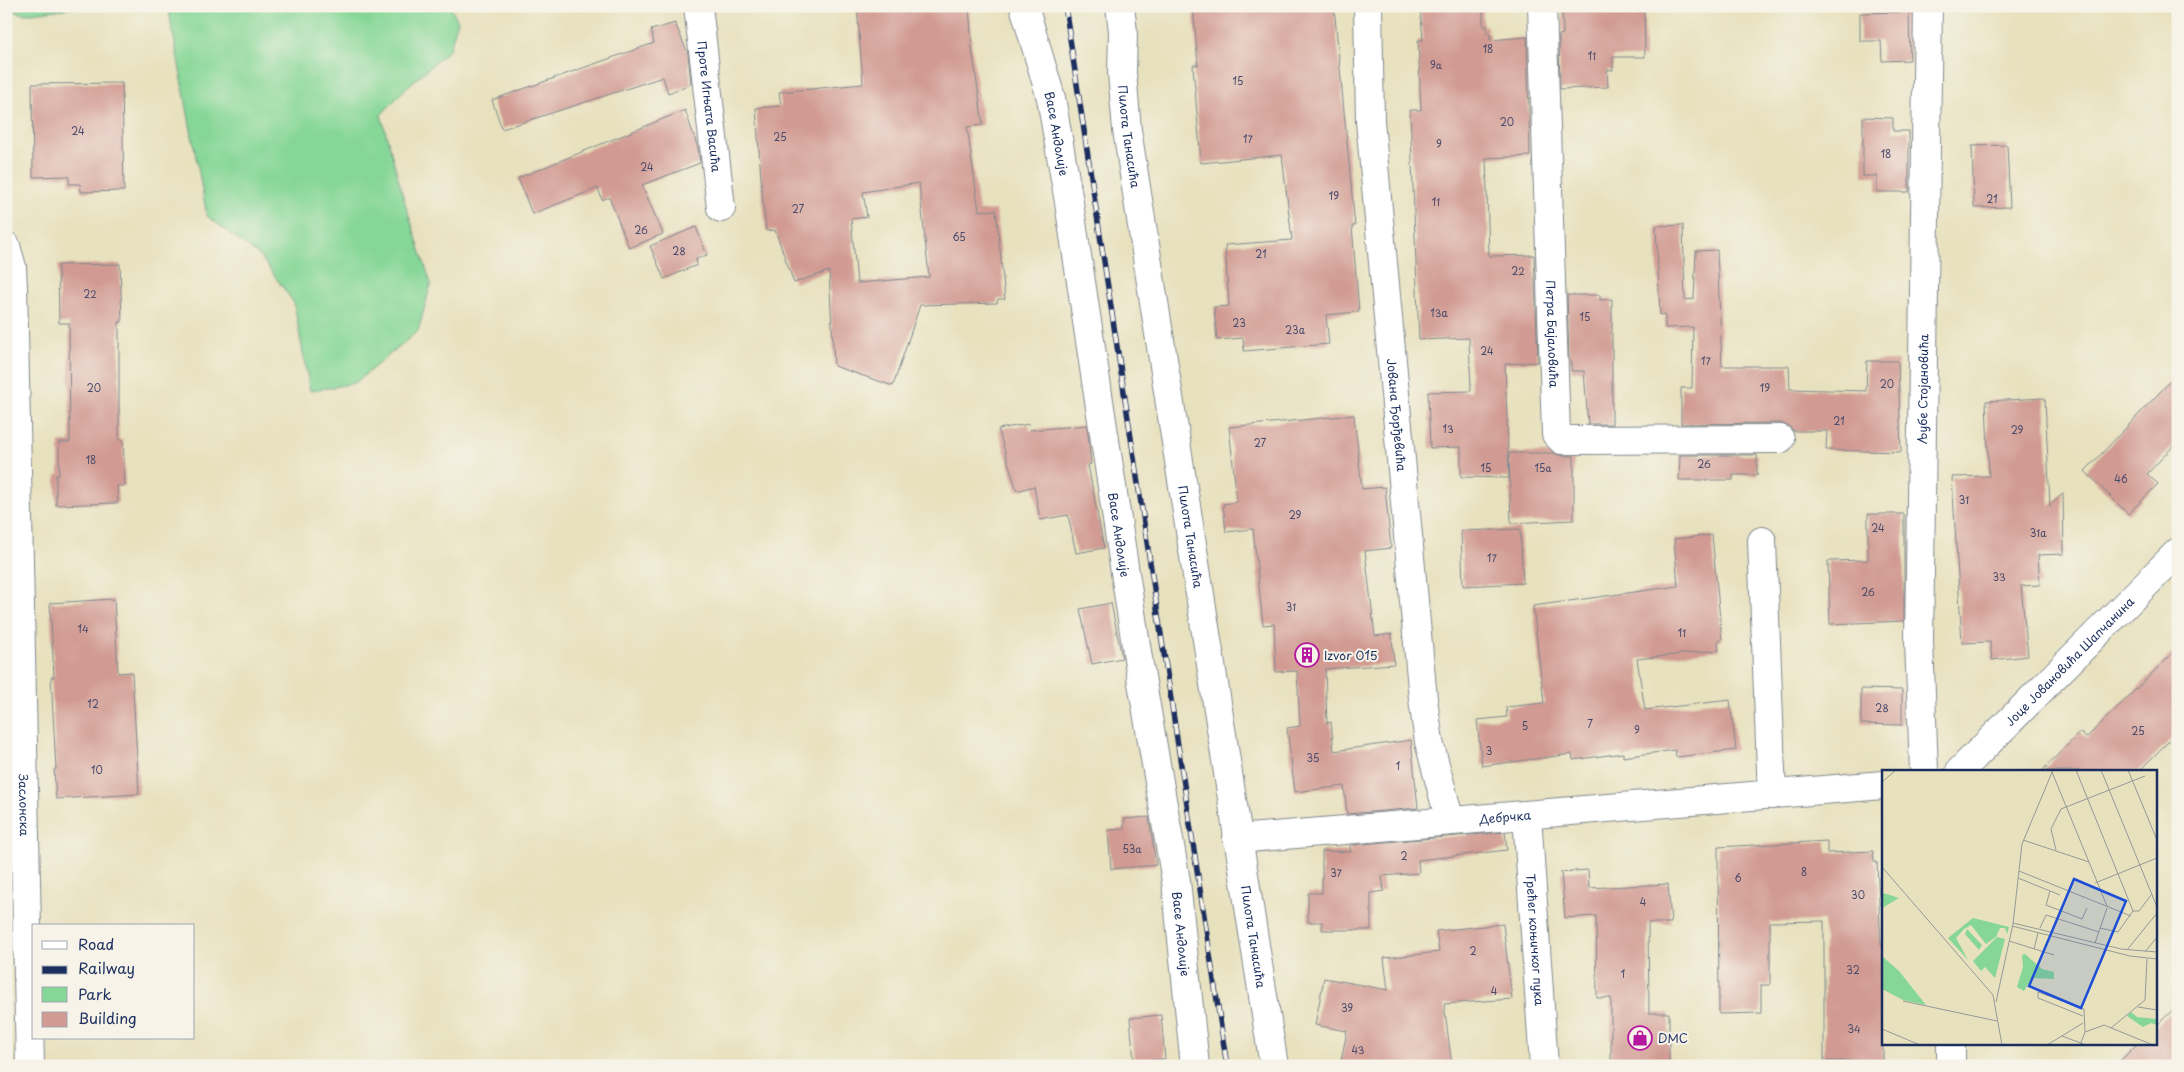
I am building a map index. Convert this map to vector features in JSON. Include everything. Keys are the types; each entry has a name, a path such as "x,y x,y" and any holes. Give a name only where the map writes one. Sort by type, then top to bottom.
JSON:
{"street":[{"name":"Проте Игњата Васића","path":"698,6 721,208"},
{"name":"Васе Андолије","path":"1024,6 1051,98 1069,206 1139,665 1176,881 1195,1066"},
{"name":"Пилота Танасића","path":"1120,6 1123,32 1122,73 1128,130 1237,839 1274,1066"},
{"name":"Јована Ђорђевића","path":"1368,6 1370,120 1423,699 1429,742 1450,821"},
{"name":"Петра Бајаловића","path":"1542,6 1556,434 1562,440 1780,439"},
{"name":"Љубе Стојановића","path":"1924,770 1919,641 1928,6"},
{"name":"Заслонска","path":"6,246 12,267 13,287 30,1066"},
{"path":"1762,541 1772,795"},
{"name":"Јоце Јовановића Шапчанина","path":"1961,770 2178,552"},
{"name":"Дебрчка","path":"1237,839 1882,786"},
{"name":"Трећег коњичког пука","path":"1527,815 1544,1066"},
{"path":"1951,1044 1951,1066"}],"green space":[{"path":"6,6 87,6 24,14 6,9"},
{"path":"168,6 450,6 458,21 449,50 405,89 381,115 404,200 431,284 418,331 355,383 310,391 294,303 261,257 207,216"}],"building":[{"path":"857,6 969,6 972,48 983,125 967,127 979,211 996,210 1005,299 998,299 997,303 920,305 893,386 834,366 829,271 794,283 775,230 766,231 762,192 756,108 781,106 779,92 863,84","holes":["919,183 929,277 857,283 851,219 867,217 863,192"]},
{"path":"1193,6 1334,6 1355,226 1352,226 1359,312 1326,315 1329,344 1244,351 1243,338 1217,340 1214,307 1229,306 1225,245 1292,240 1282,155 1201,163 1193,65 1198,65"},
{"path":"1420,6 1483,8 1483,26 1487,26 1490,40 1527,37 1530,156 1486,158 1489,256 1534,255 1538,362 1505,364 1509,478 1461,477 1461,447 1430,448 1428,392 1471,391 1469,338 1419,340 1410,110 1421,110 1418,40 1423,40"},
{"path":"1562,6 1644,6 1645,57 1613,57 1613,70 1607,70 1608,87 1560,89 1559,35 1563,34"},
{"path":"1909,12 1910,60 1882,61 1881,41 1860,41 1860,13"},
{"path":"675,23 688,54 691,84 668,93 663,77 502,129 492,100 654,43 651,30"},
{"path":"122,83 124,191 81,192 80,184 69,184 69,176 33,177 32,84"},
{"path":"685,110 698,148 700,163 642,185 663,234 629,248 609,197 602,200 598,188 532,214 518,178"},
{"path":"1863,117 1893,118 1893,131 1909,131 1909,192 1877,192 1877,176 1863,176"},
{"path":"2007,145 2010,207 1974,208 1972,146"},
{"path":"1683,225 1685,300 1694,299 1696,251 1717,250 1722,366 1789,366 1790,389 1866,391 1867,361 1898,361 1901,452 1826,450 1827,431 1794,431 1780,423 1681,424 1681,388 1692,388 1693,327 1665,328 1665,314 1660,315 1656,226"},
{"path":"696,227 707,255 696,259 697,265 664,279 650,246"},
{"path":"120,264 122,322 119,322 119,440 123,440 125,486 117,486 118,503 56,505 56,475 59,475 59,442 70,442 69,323 59,323 58,265"},
{"path":"1567,295 1600,295 1600,300 1612,299 1612,424 1588,424 1584,371 1571,371 1571,361 1569,361"},
{"path":"2178,373 2178,441 2147,474 2158,484 2128,514 2085,471"},
{"path":"2045,398 2050,506 2063,493 2064,554 2038,555 2040,585 2021,586 2028,656 1992,660 1990,642 1962,643 1952,477 1989,476 1986,401"},
{"path":"1354,415 1362,489 1385,487 1391,548 1365,551 1375,636 1392,634 1394,664 1325,669 1327,723 1331,722 1334,751 1411,740 1418,808 1347,814 1344,786 1295,792 1287,728 1300,726 1297,671 1276,672 1274,624 1263,625 1253,529 1226,532 1223,504 1237,502 1229,427"},
{"path":"1029,424 1030,430 1087,425 1091,464 1088,465 1104,548 1076,553 1068,515 1040,520 1034,486 1017,491 998,429"},
{"path":"1509,453 1553,453 1562,456 1574,456 1574,520 1511,523"},
{"path":"1680,455 1757,455 1757,475 1733,475 1733,480 1679,480"},
{"path":"1868,514 1904,514 1904,621 1830,624 1828,561 1868,560"},
{"path":"1520,529 1523,583 1463,586 1461,531"},
{"path":"1712,535 1722,640 1718,641 1719,650 1637,659 1645,710 1730,700 1736,750 1676,757 1675,750 1623,757 1623,753 1573,760 1572,754 1482,766 1477,720 1507,717 1506,707 1544,703 1533,606 1678,586 1674,539"},
{"path":"114,599 118,673 132,672 139,794 56,799 51,677 54,677 50,603"},
{"path":"1111,603 1122,658 1092,664 1080,609"},
{"path":"2178,648 2178,732 2140,770 2043,770 2080,732 2086,738"},
{"path":"1861,689 1902,690 1902,725 1861,724"},
{"path":"1149,817 1156,865 1111,869 1108,830 1124,829 1124,819"},
{"path":"1505,832 1507,850 1418,860 1419,873 1382,876 1384,891 1371,893 1371,930 1322,930 1322,922 1308,922 1308,893 1322,893 1322,851 1351,852 1350,845"},
{"path":"1827,841 1827,853 1873,851 1874,862 1877,862 1882,945 1883,1061 1824,1061 1824,921 1770,922 1770,985 1761,985 1761,1013 1719,1014 1718,847"},
{"path":"1588,870 1589,888 1668,884 1671,923 1648,923 1649,1013 1669,1013 1669,1063 1611,1063 1611,998 1597,998 1596,916 1565,918 1561,872"},
{"path":"1503,924 1512,999 1444,1004 1452,1066 1340,1066 1347,1031 1315,1025 1324,978 1388,990 1384,958 1439,952 1436,931"},
{"path":"2178,1005 2178,1066 2115,1066 2137,1044 2156,1044 2156,1026"},
{"path":"1161,1015 1165,1059 1134,1062 1130,1018"}],"railway":[{"path":"1065,6 1227,1066"}],"place":[{"name":"Izvor 015","path":"1307,655"},
{"name":"DMC","path":"1640,1038"}]}
